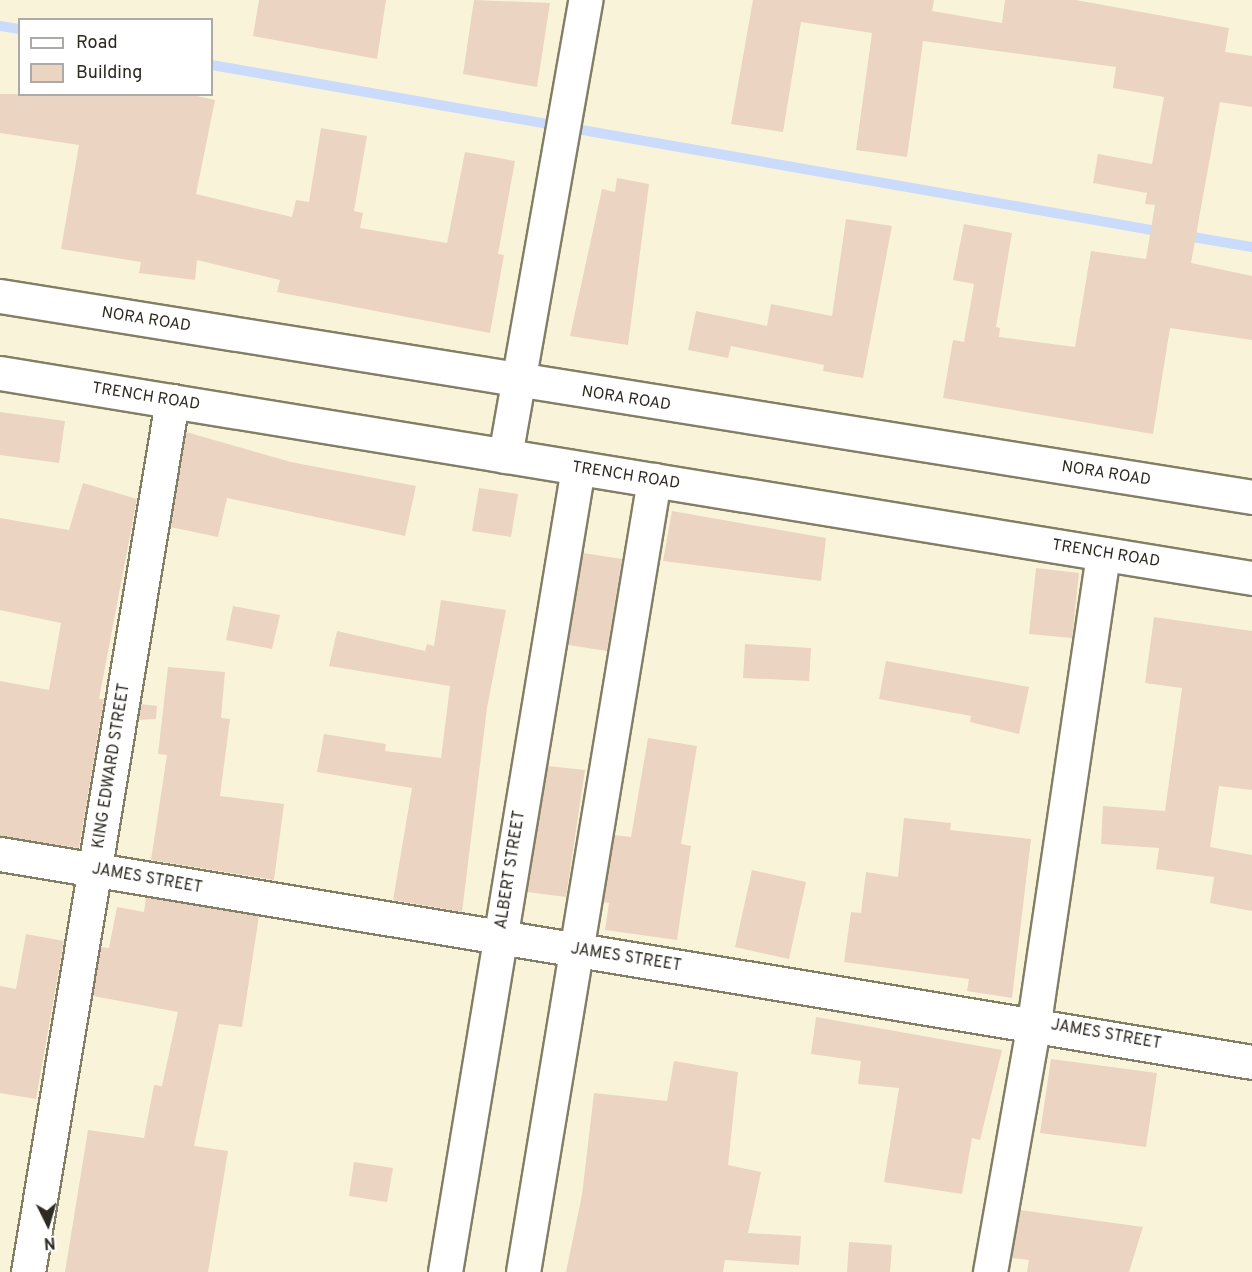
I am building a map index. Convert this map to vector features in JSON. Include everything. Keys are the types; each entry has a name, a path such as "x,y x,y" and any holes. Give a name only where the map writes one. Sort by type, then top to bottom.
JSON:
{"street":[{"path":"505,456 585,0"},
{"name":"NORA ROAD","path":"0,296 519,382 1252,497"},
{"name":"TRENCH ROAD","path":"0,373 1252,579"},
{"name":"KING EDWARD STREET","path":"28,1272 172,401"},
{"name":"ALBERT STREET","path":"445,1272 578,468"},
{"path":"522,1272 654,480"},
{"path":"990,1272 1034,1022 1104,554"},
{"name":"JAMES STREET","path":"0,854 500,938 1034,1022 1252,1062"}],"building":[{"path":"259,0 386,0 377,59 253,36"},
{"path":"474,0 550,3 537,87 463,74"},
{"path":"753,0 934,0 932,11 1002,23 1005,0 1076,0 1229,28 1225,52 1252,56 1252,107 1220,102 1191,263 1252,276 1252,340 1170,328 1153,434 943,398 953,340 964,342 974,284 953,280 964,224 1012,233 996,327 1000,328 999,337 1075,347 1091,251 1146,259 1155,205 1145,204 1147,193 1093,183 1098,154 1152,164 1164,97 1113,88 1116,67 923,41 907,157 856,150 872,33 801,22 783,132 731,124"},
{"path":"0,94 18,94 18,96 197,96 215,100 196,194 292,217 296,200 309,202 321,128 367,136 354,211 363,213 360,228 447,243 465,152 515,161 498,254 504,255 490,333 277,292 280,280 197,260 195,280 139,273 141,262 61,249 79,145 0,133"},
{"path":"617,178 649,184 628,345 570,336 602,189 615,192"},
{"path":"846,219 892,226 863,378 823,371 824,365 731,346 728,358 688,350 696,311 767,326 771,304 832,316"},
{"path":"0,412 65,421 59,463 0,455"},
{"path":"186,432 291,462 416,486 405,536 227,498 218,537 170,527"},
{"path":"83,483 137,499 99,699 104,699 79,848 0,836 0,681 49,690 61,623 0,610 0,518 69,530"},
{"path":"479,488 518,494 511,537 472,531"},
{"path":"672,511 826,538 821,581 663,561"},
{"path":"583,553 622,559 607,651 568,645"},
{"path":"1036,568 1079,573 1072,638 1029,634"},
{"path":"441,600 506,610 487,708 462,912 393,900 412,788 317,772 324,734 386,744 385,751 441,758 450,686 329,666 337,631 425,651 427,644 434,646"},
{"path":"233,606 280,615 272,649 226,640"},
{"path":"1154,617 1252,631 1252,790 1219,786 1210,847 1252,855 1252,911 1210,903 1214,877 1156,869 1159,848 1101,844 1103,806 1165,811 1182,688 1145,683"},
{"path":"745,644 811,648 809,681 743,678"},
{"path":"886,661 1029,687 1019,734 970,722 971,716 879,699"},
{"path":"168,667 225,672 221,718 230,719 220,796 284,804 274,880 151,860 167,755 158,754"},
{"path":"141,704 157,706 156,719 138,720"},
{"path":"648,738 697,746 681,844 691,846 677,940 605,930 609,903 603,902 614,835 631,837"},
{"path":"548,766 585,770 566,897 527,892"},
{"path":"904,818 951,823 950,830 1031,839 1012,998 967,991 969,979 844,962 851,912 861,913 866,872 898,877"},
{"path":"752,870 806,882 789,959 735,947"},
{"path":"146,897 259,916 242,1027 219,1024 194,1146 228,1151 208,1272 65,1272 88,1130 144,1138 154,1085 162,1086 178,1012 93,996 101,947 109,948 117,907 144,912"},
{"path":"26,934 64,941 36,1099 0,1093 0,986 16,989"},
{"path":"816,1017 1002,1050 980,1140 972,1138 962,1194 884,1182 899,1088 858,1084 861,1061 811,1054"},
{"path":"1051,1059 1157,1073 1146,1147 1040,1133"},
{"path":"674,1061 738,1072 728,1165 761,1172 748,1233 801,1236 799,1265 725,1260 723,1272 566,1272 582,1195 594,1093 667,1101"},
{"path":"354,1162 393,1168 387,1202 349,1196"},
{"path":"1020,1210 1143,1227 1129,1272 1027,1272 1029,1260 1012,1258"},
{"path":"849,1242 892,1245 890,1272 847,1272"}],"waterway":[{"path":"0,26 18,29"},
{"path":"213,65 1163,232"},
{"path":"1181,235 1252,247"}]}
